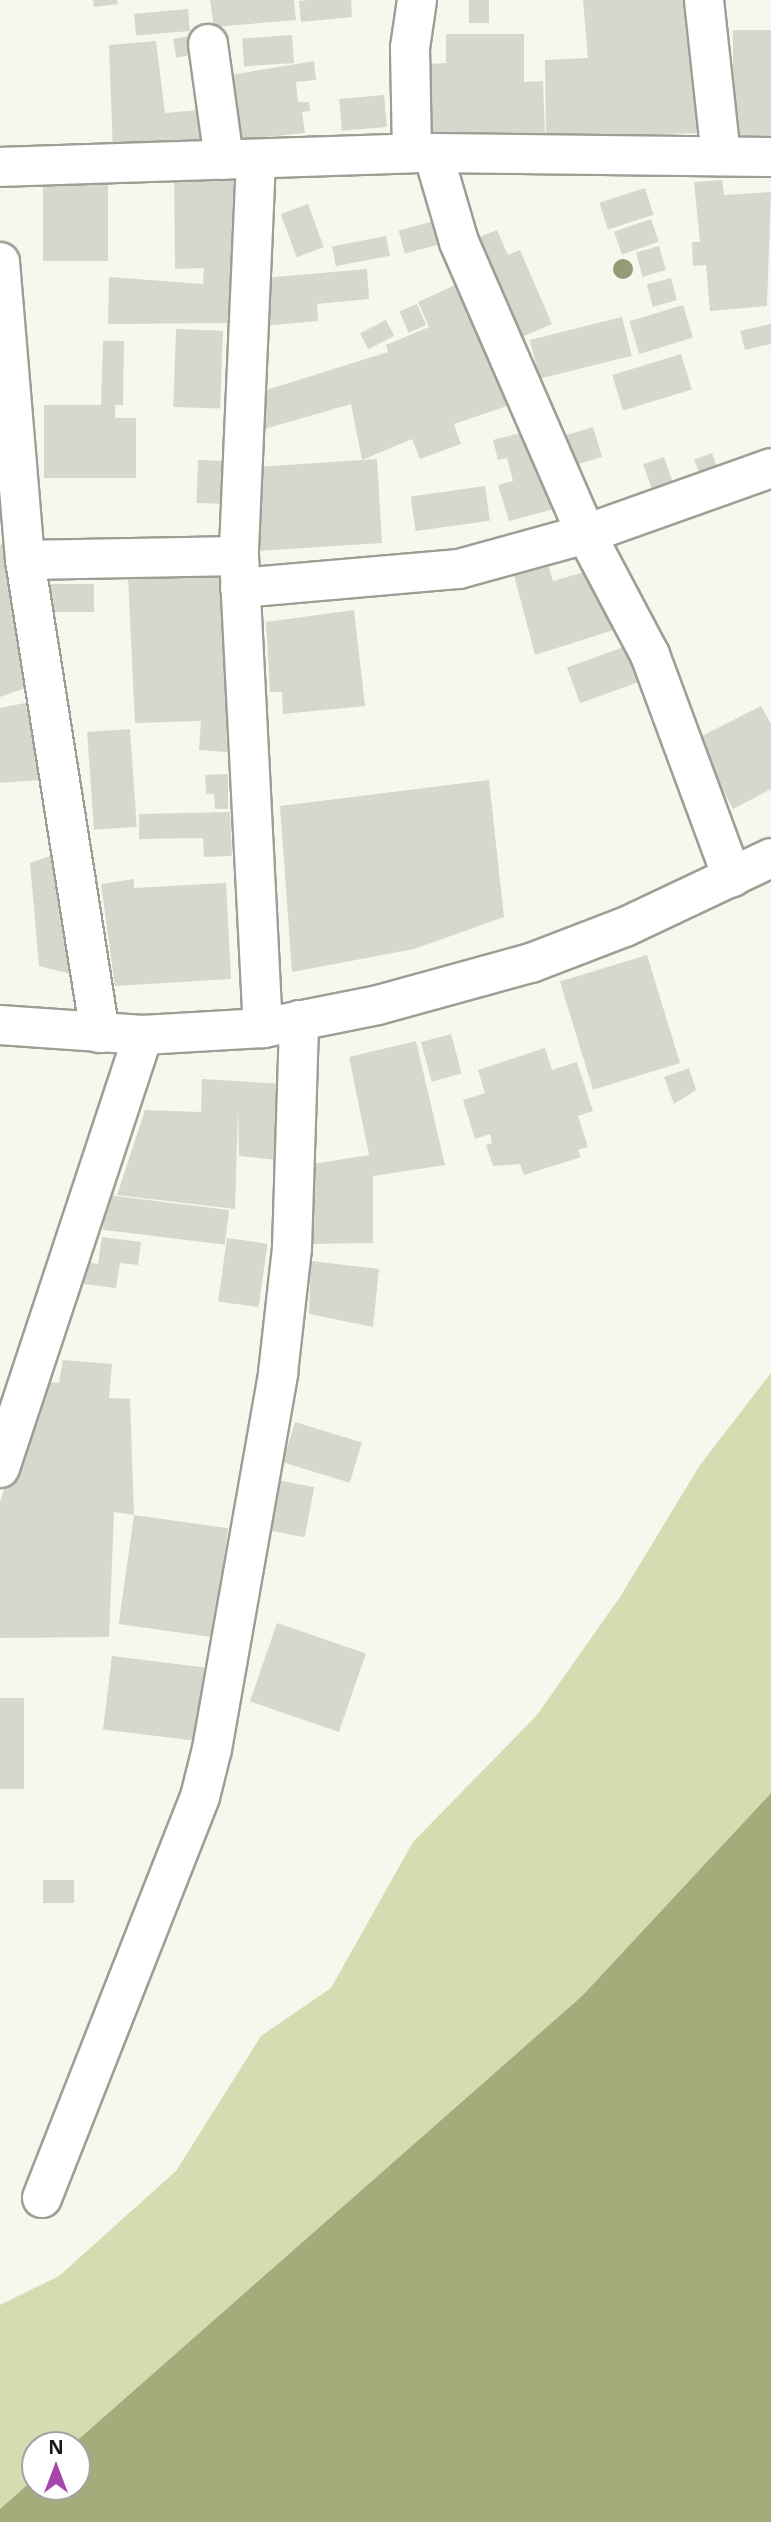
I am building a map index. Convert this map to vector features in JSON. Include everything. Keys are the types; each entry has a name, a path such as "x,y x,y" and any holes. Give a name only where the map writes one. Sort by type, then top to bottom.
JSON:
{"street":[{"path":"417,0 410,48 422,153 458,242 586,534 650,654 732,877"},
{"path":"704,0 721,156"},
{"path":"42,2198 200,1797 212,1749 278,1373 292,1248 281,1024 240,572 240,160 208,44"},
{"path":"0,167 422,153 771,157"},
{"path":"0,262 5,382 25,560 100,1033"},
{"path":"25,560 240,572 459,569 586,534 771,468"},
{"path":"0,1026 143,1035 281,1024 455,986 531,963 771,858"},
{"path":"0,1468 143,1035"}],"shaded area":[{"path":"771,1373 771,1793 582,1996 88,2431 21,2431 21,2490 0,2509 0,2305 59,2276 176,2171 261,2036 331,1988 413,1842 537,1715 620,1597 700,1465"},
{"path":"771,1793 771,2522 0,2522 0,2509 21,2490 21,2501 91,2501 91,2431 88,2431 582,1996"}],"building":[{"path":"93,0 117,0 118,4 94,7"},
{"path":"210,0 294,0 296,20 214,27"},
{"path":"351,0 352,17 301,22 299,1"},
{"path":"469,0 489,0 489,23 469,23"},
{"path":"583,0 686,0 710,133 546,136 545,60 588,58"},
{"path":"188,9 190,31 136,36 134,14"},
{"path":"733,30 771,30 771,146 733,146"},
{"path":"446,34 524,34 524,82 543,81 545,135 429,137 428,64 446,63"},
{"path":"292,35 294,63 244,66 242,38"},
{"path":"190,36 193,55 176,57 173,39"},
{"path":"156,41 165,113 209,109 215,146 113,155 109,45"},
{"path":"314,61 316,80 296,82 298,102 309,102 310,111 302,112 305,133 238,140 231,75"},
{"path":"384,95 387,127 342,131 339,99"},
{"path":"240,169 239,323 108,324 109,277 203,284 204,268 175,269 174,172"},
{"path":"722,180 724,195 771,192 767,306 710,311 706,265 693,266 692,242 700,242 694,182"},
{"path":"43,183 108,183 108,261 43,261"},
{"path":"645,188 654,215 608,229 599,203"},
{"path":"308,204 324,247 296,257 281,214"},
{"path":"445,218 451,241 405,254 399,230"},
{"path":"651,219 659,242 622,254 614,232"},
{"path":"497,230 508,255 520,250 552,324 515,340 472,240"},
{"path":"386,236 390,256 336,266 332,246"},
{"path":"659,246 666,270 643,277 636,253"},
{"path":"367,269 369,299 317,304 318,321 263,326 264,278"},
{"path":"671,278 677,300 653,307 647,284"},
{"path":"462,282 513,404 454,424 461,444 420,459 412,439 362,460 351,404 261,430 263,391 388,352 386,345 429,327 418,302"},
{"path":"417,304 426,325 408,333 400,311"},
{"path":"683,305 693,338 639,354 629,321"},
{"path":"622,317 632,356 539,379 530,340"},
{"path":"386,320 394,336 368,349 360,333"},
{"path":"771,324 771,344 745,350 740,331"},
{"path":"176,329 223,331 220,409 173,407"},
{"path":"103,341 124,341 123,405 115,405 115,418 136,418 136,478 44,478 44,405 101,405"},
{"path":"681,354 692,389 623,410 612,375"},
{"path":"593,427 602,457 573,465 564,436"},
{"path":"532,430 554,509 509,521 498,485 513,481 507,458 498,460 493,440"},
{"path":"712,453 722,480 704,487 694,459"},
{"path":"664,457 676,492 655,499 643,464"},
{"path":"377,459 382,543 257,551 257,467"},
{"path":"198,460 222,461 220,504 196,503"},
{"path":"485,486 490,521 416,531 411,496"},
{"path":"10,543 37,684 0,697 0,545"},
{"path":"549,567 553,581 602,567 623,627 535,655 514,575"},
{"path":"225,574 231,719 226,719 227,752 199,750 201,721 135,723 128,578"},
{"path":"50,584 94,584 94,612 50,612"},
{"path":"354,610 365,706 283,714 282,692 270,692 266,622"},
{"path":"629,645 642,681 580,703 567,668"},
{"path":"40,700 35,734 39,780 0,783 0,708"},
{"path":"761,706 771,724 771,789 733,809 696,739"},
{"path":"130,729 137,827 94,830 87,732"},
{"path":"228,774 228,809 215,809 214,794 206,794 205,775"},
{"path":"489,780 504,917 414,949 292,972 280,806"},
{"path":"230,812 232,856 204,857 203,838 139,839 139,814"},
{"path":"59,853 70,974 39,966 30,863"},
{"path":"134,879 134,888 226,883 231,979 115,986 101,884"},
{"path":"647,955 680,1063 593,1090 560,982"},
{"path":"451,1034 462,1074 432,1082 421,1042"},
{"path":"416,1041 445,1165 373,1176 373,1243 303,1244 306,1165 369,1155 349,1057"},
{"path":"545,1048 552,1070 577,1062 593,1111 578,1116 588,1147 578,1150 581,1157 524,1175 520,1164 493,1166 486,1145 492,1143 490,1134 475,1139 463,1100 485,1093 478,1070"},
{"path":"689,1068 696,1090 674,1104 664,1077"},
{"path":"202,1079 285,1084 277,1160 239,1156 238,1109 235,1209 117,1195 145,1110 201,1112"},
{"path":"107,1195 229,1210 225,1245 103,1230"},
{"path":"102,1237 141,1242 138,1265 120,1263 116,1288 75,1283 78,1261 98,1264"},
{"path":"227,1238 268,1244 259,1307 218,1301"},
{"path":"311,1261 379,1269 373,1327 309,1314"},
{"path":"63,1360 112,1364 109,1398 130,1399 134,1515 114,1512 109,1637 0,1638 0,1502 38,1382 59,1383"},
{"path":"295,1422 362,1442 350,1483 283,1462"},
{"path":"277,1480 314,1487 305,1537 267,1530"},
{"path":"134,1515 228,1528 213,1637 119,1624"},
{"path":"277,1623 366,1654 339,1732 250,1701"},
{"path":"112,1656 215,1669 206,1742 103,1729"},
{"path":"0,1698 24,1698 24,1789 0,1789"},
{"path":"43,1880 74,1880 74,1903 43,1903"}]}
